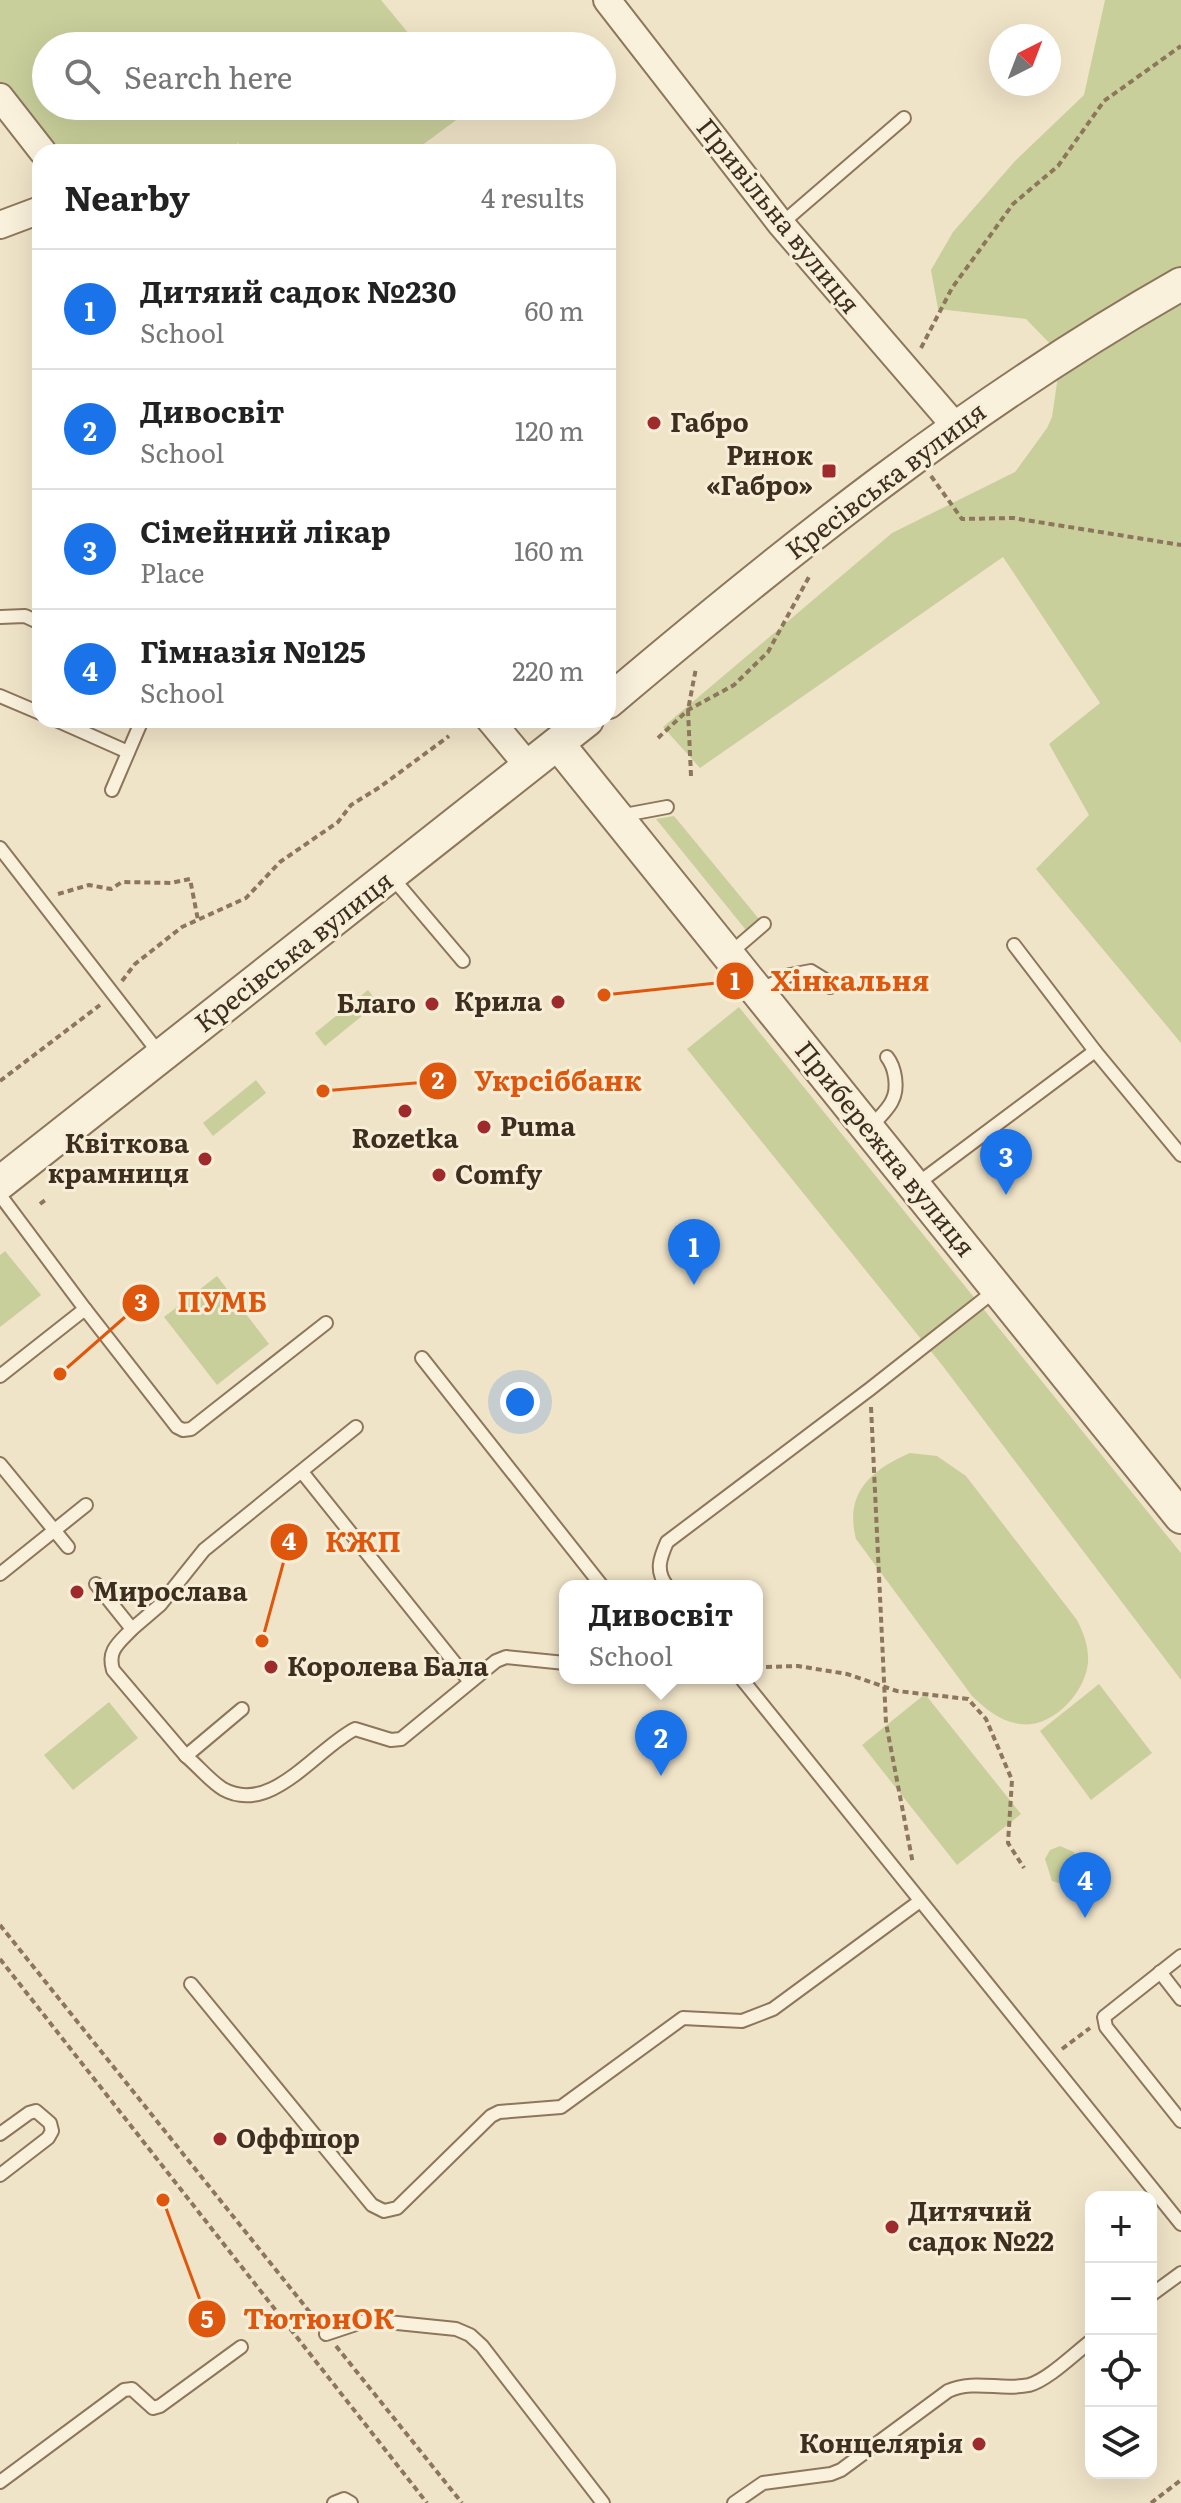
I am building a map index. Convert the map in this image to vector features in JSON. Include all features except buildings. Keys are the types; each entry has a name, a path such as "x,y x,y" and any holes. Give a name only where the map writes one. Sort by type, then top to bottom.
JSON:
{"street":[{"name":"Привільна вулиця","path":"607,0 781,224 956,427"},
{"path":"0,97 37,144"},
{"path":"0,225 32,213"},
{"name":"Кресівська вулиця","path":"616,695 793,550 916,455 1061,355 1181,284"},
{"path":"497,728 529,767"},
{"name":"Кресівська вулиця","path":"0,1183 577,728"},
{"name":"Прибережна вулиця","path":"558,744 1181,1517"}],"lane":[{"path":"781,224 904,118"},
{"path":"0,617 25,616 32,619"},
{"path":"0,696 32,710"},
{"path":"74,728 128,752"},
{"path":"112,790 138,728"},
{"path":"617,817 667,807"},
{"path":"0,848 161,1056"},
{"path":"391,876 463,961"},
{"path":"728,955 764,924"},
{"path":"1014,945 1095,1051 1181,1155"},
{"path":"757,991 790,975 811,971 830,987"},
{"path":"914,1186 1095,1051"},
{"path":"869,1129 893,1101 893,1065 887,1057"},
{"path":"0,1195 85,1309 177,1427 183,1430 191,1429 326,1323"},
{"path":"660,1580 659,1561 667,1542 997,1289"},
{"path":"0,1376 85,1309"},
{"path":"422,1358 597,1580"},
{"path":"356,1427 204,1550 160,1605 112,1650 110,1659 113,1670 186,1756 223,1788 244,1796 270,1792 355,1729 391,1740 401,1739 496,1661 506,1657 559,1662"},
{"path":"0,1464 68,1547"},
{"path":"302,1472 470,1682"},
{"path":"0,1574 86,1505"},
{"path":"96,1584 132,1629"},
{"path":"746,1684 1181,2224"},
{"path":"186,1756 242,1709"},
{"path":"191,1984 372,2205 384,2211 397,2208 491,2116 499,2112 561,2107 683,2018 742,2021 773,2009 920,1901"},
{"path":"1181,1956 1104,2017 1106,2027 1181,2121"},
{"path":"1160,1972 1181,1999"},
{"path":"0,2134 36,2111 50,2123 52,2131 48,2138 0,2175"},
{"path":"1157,2291 1181,2273"},
{"path":"326,2334 368,2320 456,2329 470,2335 482,2346 603,2503"},
{"path":"734,2503 763,2483 841,2470 948,2391 961,2385 1027,2385 1038,2381 1085,2346"},
{"path":"0,2482 124,2390 132,2389 153,2408 160,2406 241,2347"},
{"path":"334,2503 344,2499 351,2503"}],"path":[{"path":"919,350 952,288 1013,204 1058,166 1104,101 1181,46"},
{"path":"916,455 962,519 1013,518 1181,545"},
{"path":"658,738 688,710 734,685 768,652 810,575"},
{"path":"691,776 688,710 696,668"},
{"path":"0,1081 113,995 135,964 182,927 246,898 280,862 338,822 351,805 449,736"},
{"path":"36,895 64,894 89,885 111,889 122,882 171,883 190,879 198,920"},
{"path":"40,1204 48,1198"},
{"path":"870,1389 886,1723 920,1901"},
{"path":"763,1666 798,1666 847,1674 897,1691 968,1699 986,1719 1012,1780 1008,1843 1024,1868"},
{"path":"0,1925 462,2503"},
{"path":"0,1959 427,2503"},
{"path":"1047,2060 1104,2017"},
{"path":"1151,2503 1181,2480"}],"green space":[{"path":"0,0 381,0 407,32 32,32 32,120 456,120 424,144 37,144 0,97"},
{"path":"1105,0 1181,0 1181,1043 1036,869 1089,815 1049,744 1100,703 1003,557 700,768 663,727 892,533 1015,472 1047,428 1052,417 1061,355 1026,319 938,309 931,270 953,232 1015,161 1084,95"},
{"path":"674,816 759,919 746,930 656,819"},
{"path":"368,990 378,1003 325,1046 315,1033"},
{"path":"739,1007 1181,1553 1181,1680 942,1365 687,1049"},
{"path":"256,1080 266,1093 213,1136 203,1123"},
{"path":"5,1251 41,1295 0,1327 0,1255"},
{"path":"217,1276 269,1344 217,1385 164,1317"},
{"path":"910,1453 937,1456 966,1476 1077,1620 1088,1652 1086,1674 1074,1697 1044,1721 1020,1724 1006,1720 972,1696 856,1539 854,1509 864,1485 883,1467"},
{"path":"1099,1684 1152,1753 1091,1800 1040,1731"},
{"path":"925,1694 1021,1814 957,1865 862,1745"},
{"path":"109,1702 138,1738 73,1790 44,1755"},
{"path":"1060,1846 1074,1852 1076,1863 1071,1878 1062,1884 1052,1881 1045,1859 1050,1850"}],"place":[{"name":"Габро","path":"654,423"},
{"name":"Ринок «Габро»","path":"829,471"},
{"name":"Хінкальня","path":"604,995"},
{"name":"Крила","path":"558,1002"},
{"name":"Благо","path":"432,1004"},
{"name":"Укрсіббанк","path":"323,1091"},
{"name":"Rozetka","path":"405,1111"},
{"name":"Puma","path":"484,1127"},
{"name":"Квіткова крамниця","path":"205,1159"},
{"name":"Comfy","path":"439,1175"},
{"name":"Сімейний лікар","path":"1006,1195"},
{"name":"Дитяий садок №230","path":"694,1285"},
{"name":"ПУМБ","path":"60,1374"},
{"name":"Мирослава","path":"77,1592"},
{"name":"КЖП","path":"262,1641"},
{"name":"Королева Бала","path":"271,1667"},
{"name":"Дивосвіт","path":"661,1776"},
{"name":"Гімназія №125","path":"1085,1918"},
{"name":"Оффшор","path":"220,2139"},
{"name":"ТютюнОК","path":"163,2200"},
{"name":"Дитячий садок №22","path":"892,2227"},
{"name":"Концелярія","path":"979,2444"}]}
